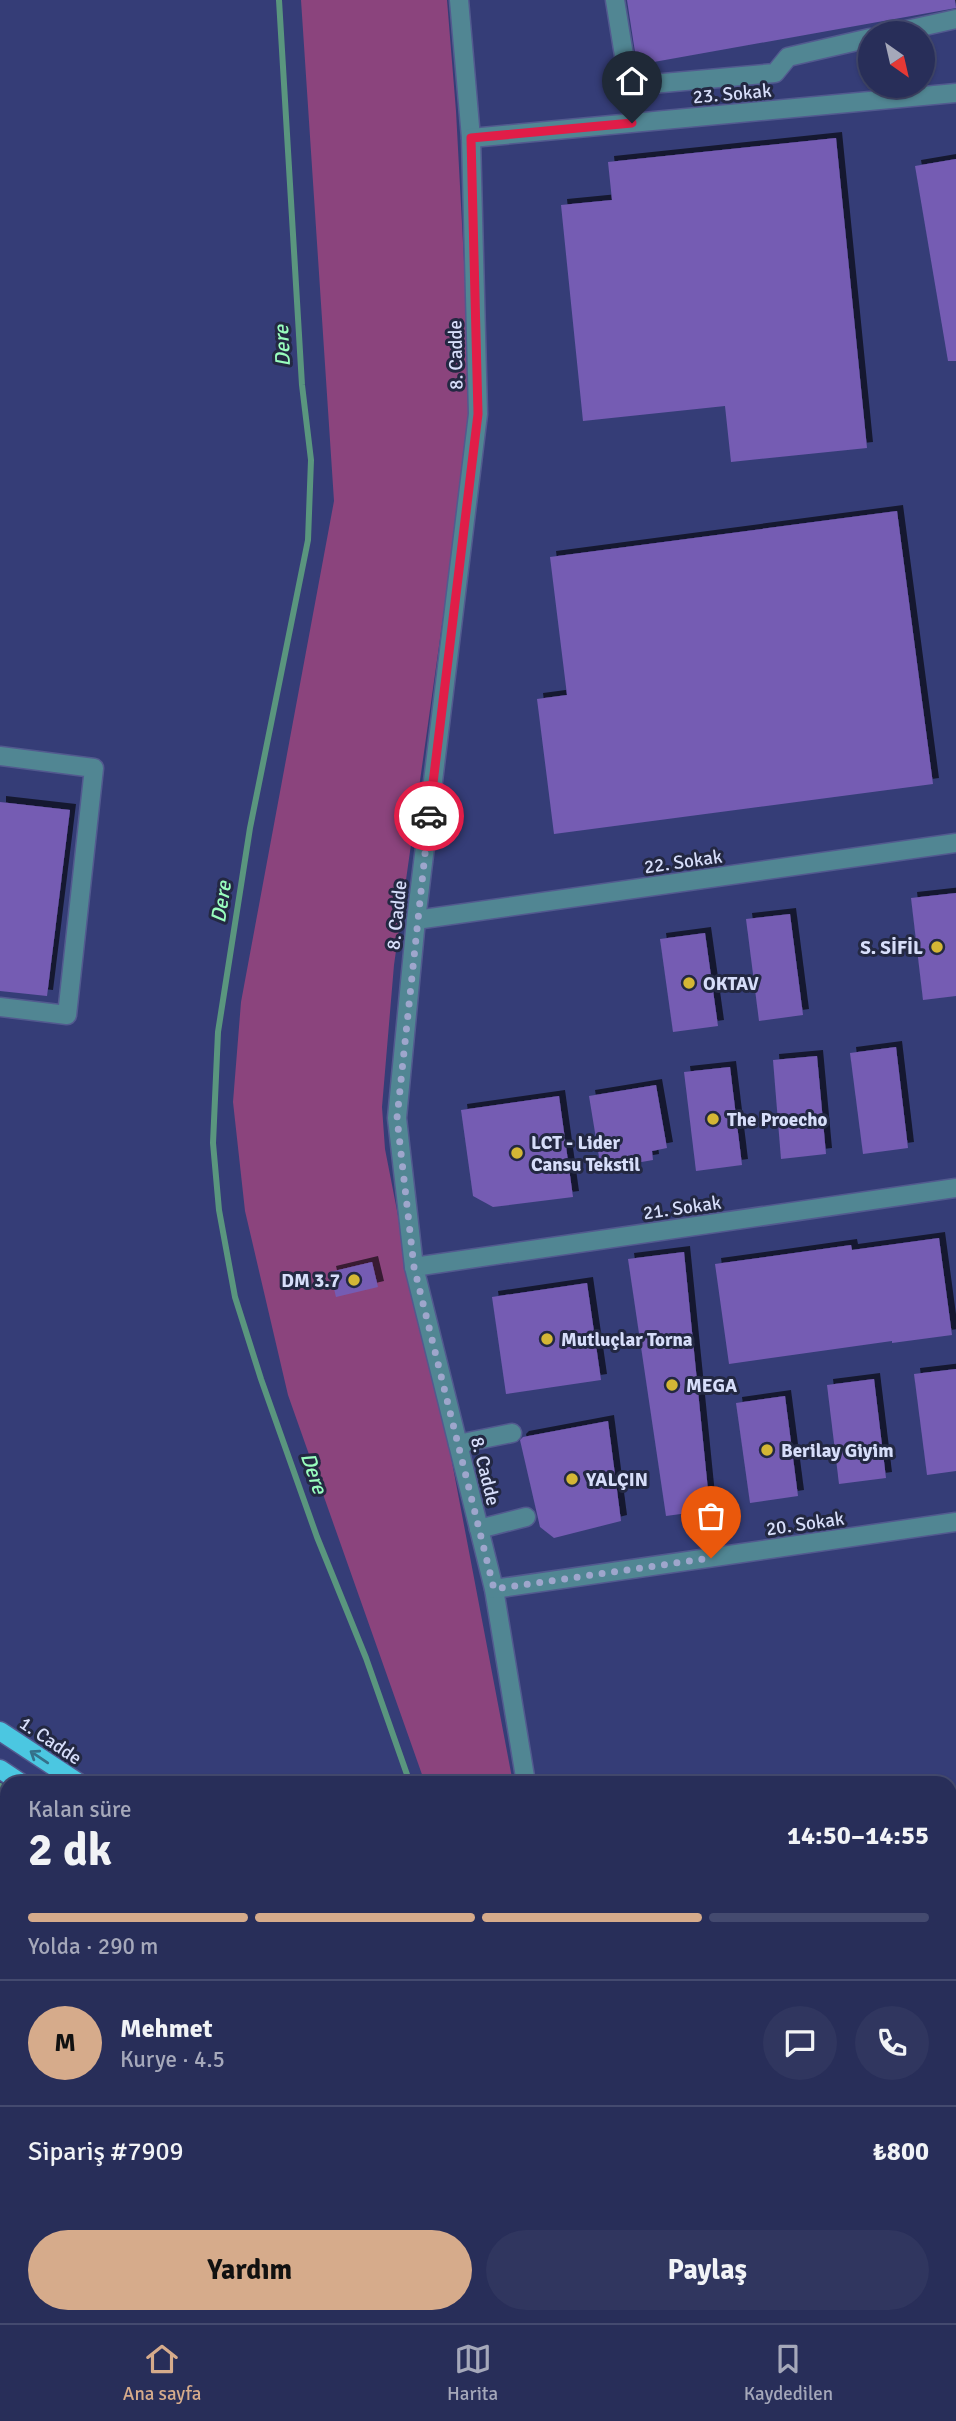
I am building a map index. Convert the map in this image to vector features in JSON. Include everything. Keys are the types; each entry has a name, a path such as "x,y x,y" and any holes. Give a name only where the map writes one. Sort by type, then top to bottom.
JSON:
{"main road":[{"name":"1. Cadde","path":"0,1731 68,1776"}],"street":[{"name":"8. Cadde","path":"458,0 471,138 478,414 416,920 397,1118 414,1267 494,1589 525,1776"},
{"path":"615,0 629,86 775,73 788,57 858,41"},
{"path":"935,24 956,19"},
{"name":"23. Sokak","path":"471,138 956,93"},
{"path":"0,756 94,768 67,1015 0,1007"},
{"name":"22. Sokak","path":"416,920 956,843"},
{"name":"21. Sokak","path":"414,1267 956,1188"},
{"path":"458,1444 512,1433"},
{"path":"479,1528 526,1517"},
{"name":"20. Sokak","path":"494,1589 956,1522"}],"shaded area":[{"path":"301,0 447,0 456,111 472,412 394,965 382,1107 385,1149 440,1399 512,1776 423,1776 288,1395 245,1211 233,1102 241,1002 334,501"}],"building":[{"path":"627,0 955,0 956,8 883,21 858,21 858,26 637,65"},
{"path":"836,138 867,448 731,462 725,406 583,421 561,205 612,200 608,162"},
{"path":"956,159 956,361 948,361 915,166"},
{"path":"897,511 933,784 554,834 537,699 567,695 550,557"},
{"path":"0,802 70,810 47,996 0,991"},
{"name":"S. SİFİL","path":"956,893 956,996 923,1000 911,898"},
{"path":"790,914 803,1015 759,1021 746,919"},
{"name":"OKTAV","path":"705,933 718,1026 673,1032 660,939"},
{"path":"896,1047 908,1148 863,1154 850,1053"},
{"path":"817,1056 826,1154 781,1159 773,1060"},
{"name":"The Proecho","path":"730,1067 742,1165 696,1171 684,1072"},
{"path":"656,1085 667,1148 652,1151 653,1160 601,1169 589,1096"},
{"name":"LCT - Lider Cansu Tekstil","path":"559,1096 573,1197 493,1207 473,1196 461,1110"},
{"path":"939,1238 952,1335 729,1364 715,1264 851,1245 852,1250"},
{"name":"MEGA","path":"684,1252 710,1510 666,1516 628,1259"},
{"name":"DM 3.7","path":"372,1262 378,1287 336,1297 330,1272"},
{"name":"Mutluçlar Torna","path":"587,1283 601,1380 506,1394 492,1297"},
{"path":"956,1369 956,1471 927,1475 914,1374"},
{"path":"874,1379 886,1478 839,1484 827,1385"},
{"name":"Berilay Giyim","path":"785,1396 798,1496 750,1503 736,1403"},
{"name":"YALÇIN","path":"608,1421 621,1521 554,1538 540,1527 520,1440 523,1437"}],"waterway":[{"name":"Dere","path":"279,0 302,385 311,460 308,540 250,828 218,1032 213,1143 219,1210 235,1297 317,1537 366,1658 408,1776"}],"way so far":[{"path":"429,816 397,1118 414,1267 494,1589 711,1558"}],"place":[{"name":"S. SİFİL","path":"937,947"},
{"name":"OKTAV","path":"689,983"},
{"name":"The Proecho","path":"713,1119"},
{"name":"LCT - Lider Cansu Tekstil","path":"517,1153"},
{"name":"DM 3.7","path":"354,1280"},
{"name":"Mutluçlar Torna","path":"547,1339"},
{"name":"MEGA","path":"672,1385"},
{"name":"Berilay Giyim","path":"767,1450"},
{"name":"YALÇIN","path":"572,1479"}],"route":[{"path":"429,816 478,414 471,138 632,123"}]}
